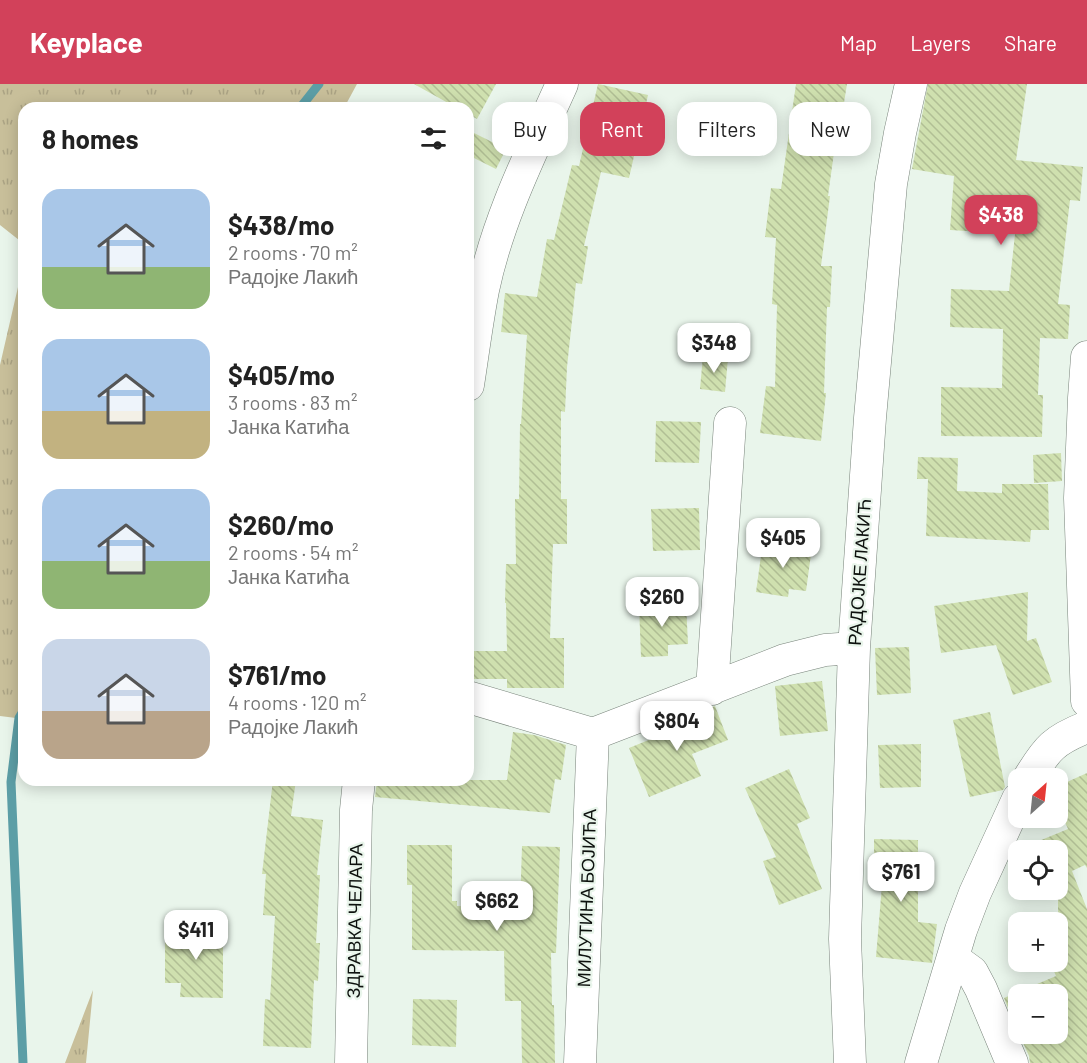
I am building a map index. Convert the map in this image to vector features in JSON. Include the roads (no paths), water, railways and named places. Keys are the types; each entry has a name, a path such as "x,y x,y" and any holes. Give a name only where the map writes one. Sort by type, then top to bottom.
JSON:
{"street":[{"path":"474,347 483,289 498,236 562,84"},
{"name":"РАДОЈКЕ ЛАКИЋ","path":"850,1063 845,939 854,648 869,429 890,193 911,84"},
{"path":"1087,357 1080,498 1087,701"},
{"path":"712,689 730,423"},
{"path":"474,699 593,734 785,660 825,650 854,648"},
{"path":"1036,768 1057,741 1087,727"},
{"name":"МИЛУТИНА БОЈИЋА","path":"580,1063 593,734"},
{"name":"ЗДРАВКА ЧЕЛАРА","path":"351,1063 358,786"},
{"path":"921,1063 961,930 1008,821"},
{"path":"952,962 962,964 972,972 1012,1063"}],"waterway":[{"path":"305,102 319,84"},
{"path":"18,726 11,782 23,1063"}]}
